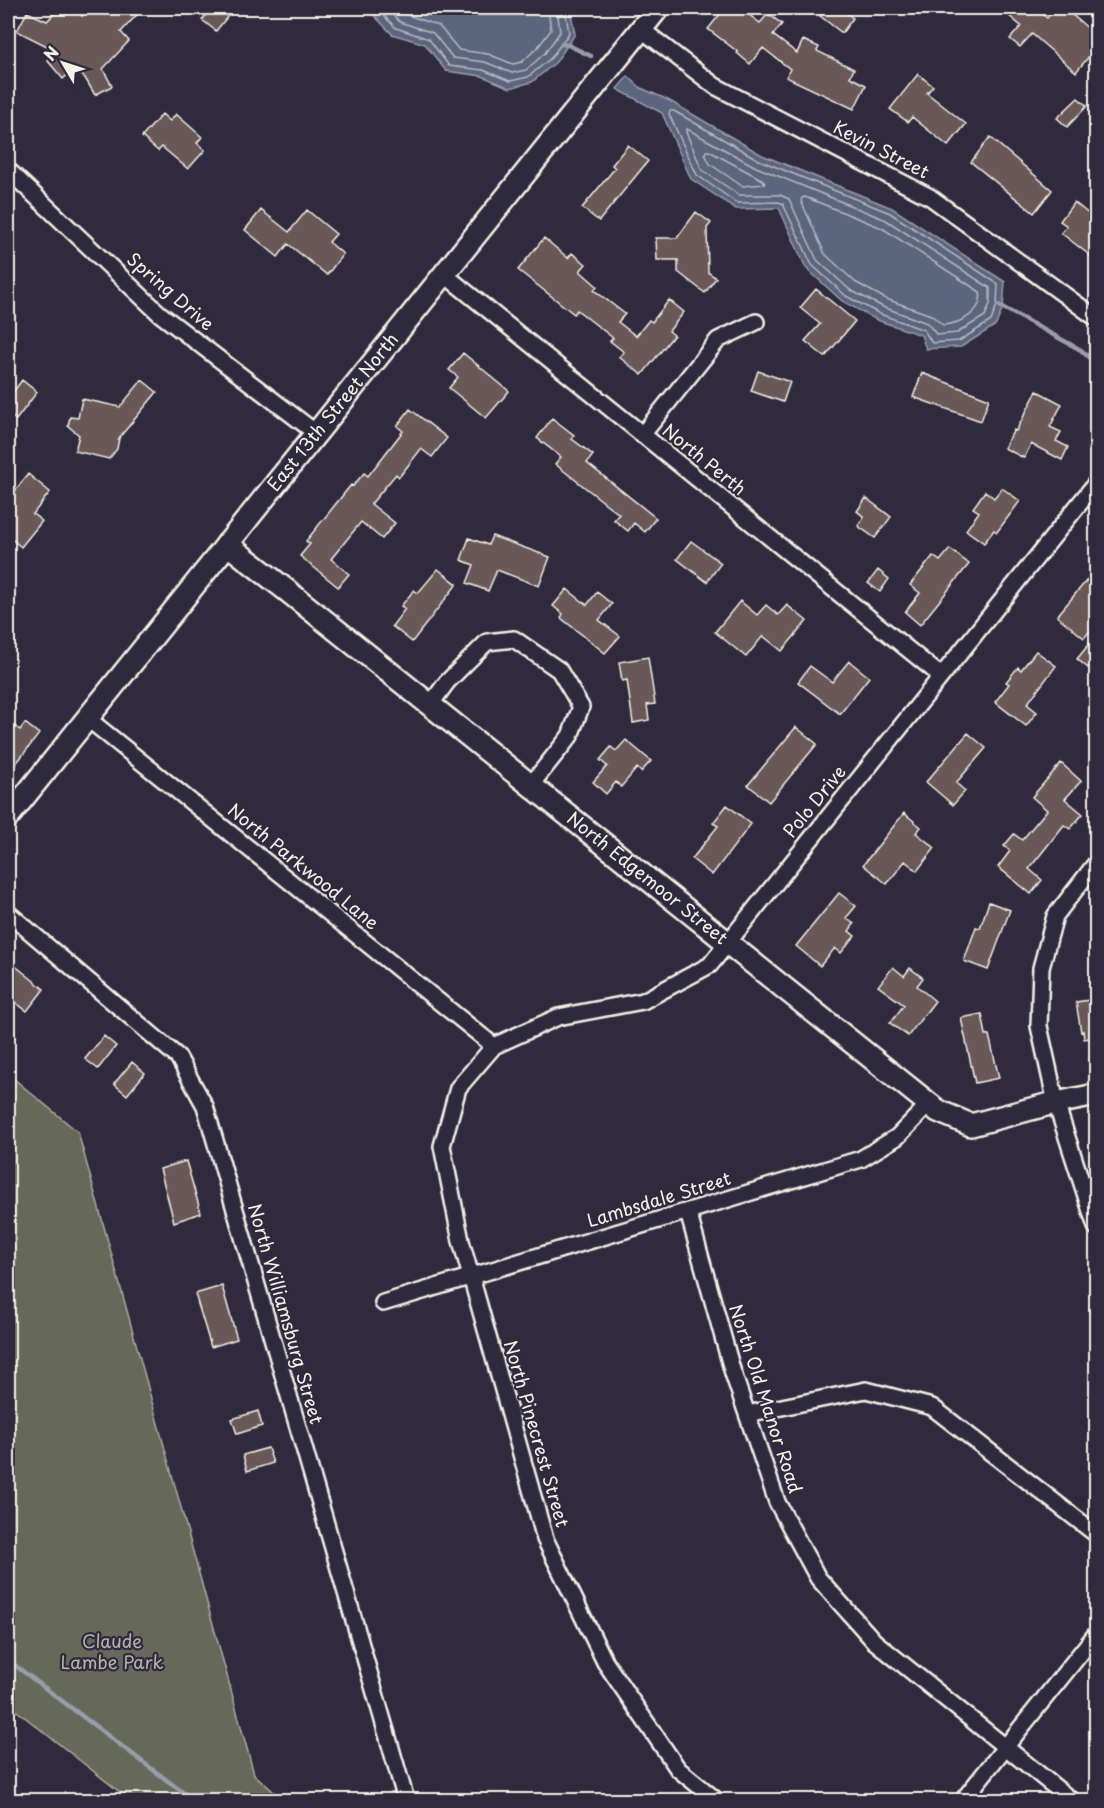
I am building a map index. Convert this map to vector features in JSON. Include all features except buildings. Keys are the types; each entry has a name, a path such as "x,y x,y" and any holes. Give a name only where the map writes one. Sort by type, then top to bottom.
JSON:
{"street":[{"name":"East 13th Street North","path":"8,816 658,8"},
{"name":"Kevin Street","path":"641,29 715,86 930,197 1096,318"},
{"name":"Spring Drive","path":"8,170 160,314 316,433"},
{"name":"North Perth","path":"444,274 941,676"},
{"path":"642,435 718,340 756,322"},
{"name":"Polo Drive","path":"494,1046 558,1017 644,1001 710,965 1096,483"},
{"name":"North Edgemoor Street","path":"227,544 938,1111 971,1125 1056,1102 1096,1095"},
{"path":"430,705 447,682 488,642 514,639 559,670 581,707 570,736 530,786"},
{"name":"North Parkwood Lane","path":"87,718 494,1046"},
{"path":"1096,863 1055,916 1041,968 1039,1026 1056,1102 1096,1227"},
{"name":"North Williamsburg Street","path":"8,913 178,1057 205,1106 406,1800"},
{"name":"North Pinecrest Street","path":"494,1046 458,1088 442,1146 461,1241 545,1539 605,1662 678,1769 716,1800"},
{"name":"Lambsdale Street","path":"383,1303 861,1159 897,1137 929,1104"},
{"name":"North Old Manor Road","path":"688,1212 733,1372 777,1502 818,1578 874,1641 1071,1800"},
{"path":"747,1414 866,1390 932,1407 1096,1534"},
{"path":"963,1800 1096,1634"}],"green space":[{"name":"Claude Lambe Park","path":"8,1074 78,1132 254,1774 283,1800 130,1800 8,1704"}],"water":[{"path":"367,8 570,8 575,34 556,62 532,82 510,88 482,76 446,71 425,44 392,34"},
{"path":"628,76 641,88 668,100 762,155 892,208 1005,282 1003,307 996,325 961,347 926,349 921,335 877,320 842,301 806,268 779,208 736,209 691,179 662,113 617,89"}],"waterway":[{"path":"562,44 591,56"},
{"path":"998,305 1081,350 1096,364"},
{"path":"8,1660 193,1800"}]}
